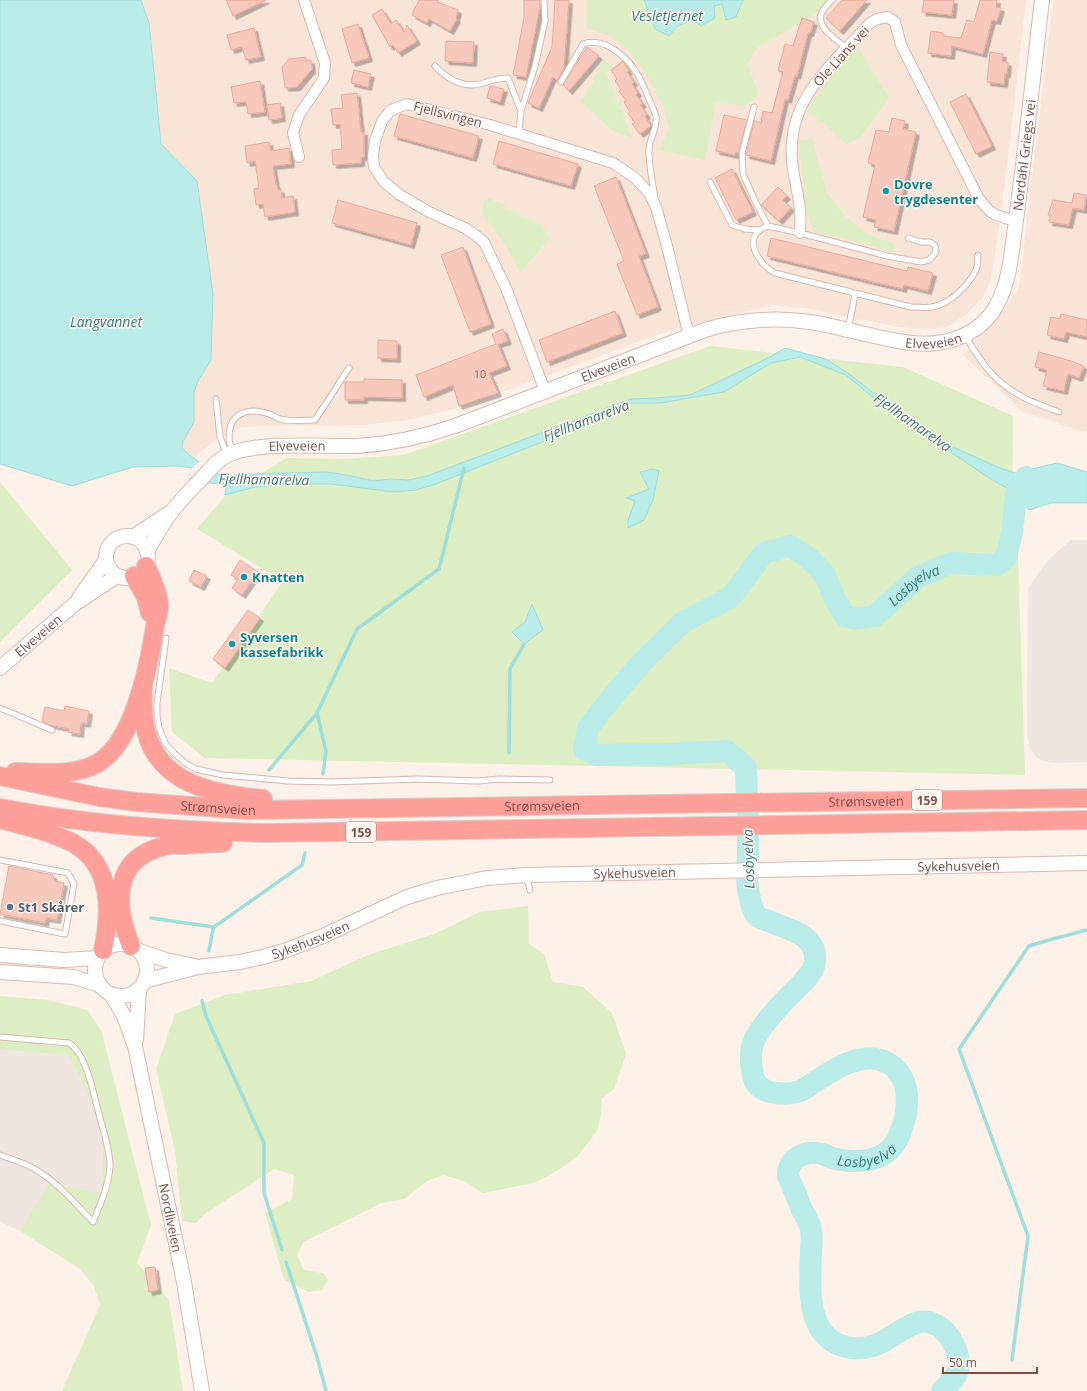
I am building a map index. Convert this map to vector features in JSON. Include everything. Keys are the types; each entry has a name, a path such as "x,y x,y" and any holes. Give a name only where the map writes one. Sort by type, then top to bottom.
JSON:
{"highway":[{"path":"0,772 64,772 88,768 98,763 114,750 120,742 126,730 160,634 136,567"},
{"path":"143,684 144,720 149,740 154,750 168,769 177,776 191,784 210,791 240,797 271,800 571,805"},
{"name":"Strømsveien","path":"0,776 98,797 136,802 247,810 1087,798"},
{"name":"Strømsveien","path":"0,808 49,817 101,824 211,832 324,833 1087,820"},
{"path":"0,820 30,827 74,844 91,859 103,878 107,899 108,918 101,954"},
{"path":"135,949 125,929 121,910 120,898 122,881 126,873 137,859 153,850 166,846 211,843 515,839 648,827"}],"main road":[{"name":"Nordahl Griegs vei","path":"996,307 1003,292 1007,278 1016,221 1042,0"},
{"name":"Elveveien","path":"0,668 76,603 136,567 173,510 215,464 230,454 249,449 274,446 357,446 401,440 442,430 689,336 727,324 767,320 809,322 893,340 926,344 948,342 965,335 983,323 996,307"},
{"name":"Elveveien","path":"76,603 106,560 108,548 115,539 121,537 133,537 173,510"},
{"path":"106,560 110,569 136,567 144,544 133,537"},
{"name":"Sykehusveien","path":"142,985 198,967 240,962 284,951 324,936 407,897 437,888 487,878 526,875 1087,863"},
{"path":"0,972 74,978 99,985 111,994 122,996 128,995 142,985 147,969 146,962 135,949 124,944 110,946 101,954 95,969 95,974 99,985"},
{"name":"Sykehusveien","path":"135,949 166,960 198,967"},
{"path":"2,955 64,960 101,954"},
{"name":"Nordliveien","path":"135,1046 142,985"},
{"name":"Nordliveien","path":"111,994 124,1016 135,1046 183,1275 202,1391"}],"street":[{"path":"299,157 293,133 299,115 324,78 325,69 325,63 304,0"},
{"name":"Ole Lians vei","path":"800,232 800,211 791,154 792,134 798,110 818,79 873,21 882,17 888,17 895,22 901,45 978,197 987,209 995,215 1016,221"},
{"name":"Fjellsvingen","path":"545,391 506,288 484,242 465,228 429,212 394,191 384,182 374,167 373,156 375,141 382,121 391,110 407,104 519,133 613,163 624,169 642,184 649,193 656,207 689,336"}],"lane":[{"path":"519,133 521,111 535,66 545,20 544,0"},
{"path":"832,0 822,12 820,20 827,32 847,49"},
{"path":"561,82 583,44 590,41 604,44 616,50 635,68 656,116 657,123 651,138 649,149 656,207"},
{"path":"435,66 450,79 466,86 484,83 498,78 508,78 521,111"},
{"path":"754,107 742,153 743,174 768,226"},
{"path":"710,182 732,225 744,229 759,230 768,226 800,232 887,256 922,262 929,260 936,252 935,246 930,242 921,242 908,238"},
{"path":"759,230 755,236 753,245 758,258 767,269 775,273 911,307 932,307 944,304 954,298 962,290 977,269 978,255"},
{"path":"848,330 855,294"},
{"path":"965,335 983,362 1003,384 1029,400 1059,412"},
{"path":"230,454 230,430 236,416 240,412 246,411 268,414 281,419 315,420 349,368"},
{"path":"216,399 219,433 230,454"},
{"path":"160,634 157,703 158,728 165,743 174,754 185,763 196,769 223,775 288,781 331,782 417,778 478,781 499,779 550,780"},
{"path":"0,708 52,730"},
{"path":"0,860 68,873 74,884 65,934 0,921"},
{"path":"526,875 530,890"},
{"path":"0,1037 69,1043 80,1056 88,1075 106,1139 110,1167 108,1179 93,1222 62,1190 44,1175 26,1164 0,1155"}],"shaded area":[{"path":"141,0 1026,0 1003,199 991,278 983,297 966,315 946,327 926,330 893,326 805,308 772,305 665,332 462,407 409,420 363,425 241,427 211,443 194,458 182,448 183,442 194,422 194,392 199,379 211,360 197,181 161,144 149,23"},
{"path":"1053,0 1087,0 1087,432 1022,411 963,355 1001,313 1019,288"},
{"path":"1071,540 1087,540 1087,762 1053,763 1037,758 1030,749 1027,733 1028,588 1048,560"},
{"path":"0,1050 69,1055 103,1128 102,1193 48,1183 20,1231 0,1222"}],"green space":[{"path":"587,0 644,0 655,29 669,36 678,26 692,20 701,26 714,6 722,4 726,20 736,17 743,0 828,0 816,14 757,48 747,64 759,94 746,106 716,102 705,160 659,150 669,129 664,108 642,67 630,53 611,36 586,28"},
{"path":"857,46 889,98 860,138 846,144 822,122 807,112 820,90"},
{"path":"604,60 613,68 605,74 612,84 610,85 616,94 614,96 621,105 619,107 625,116 623,118 629,127 627,129 634,138 613,131 580,101 588,92 586,90 594,81 592,79 600,70 598,69"},
{"path":"812,139 827,193 845,216 869,235 894,243 895,252 813,231 806,209 798,140"},
{"path":"488,198 541,225 550,238 520,273 506,246 482,213 484,201"},
{"path":"710,346 903,367 1013,416 1012,490 1016,495 1025,775 205,758 172,732 169,668 212,683 283,581 197,529 225,496 286,458 345,459 403,455"},
{"path":"0,482 72,570 0,642"},
{"path":"528,906 529,944 544,954 553,982 583,987 612,1013 626,1054 614,1089 602,1098 601,1115 597,1131 577,1157 550,1175 534,1183 483,1193 464,1181 443,1175 427,1181 404,1199 381,1203 303,1242 297,1255 304,1270 323,1273 328,1280 322,1290 309,1292 284,1280 265,1213 292,1199 294,1175 274,1169 206,1213 196,1223 182,1221 175,1151 156,1069 175,1014 225,995 311,981 368,955 434,934 480,912"},
{"path":"0,996 49,1000 87,1010 101,1030 151,1225 137,1263 169,1300 183,1391 62,1391 100,1305 94,1286 80,1269 20,1231 48,1183 102,1193 103,1128 69,1055 0,1050"}],"water":[{"name":"Langvannet","path":"0,0 141,0 149,23 161,144 197,181 213,294 211,360 199,379 194,392 194,422 183,442 182,448 189,455 218,474 229,476 241,474 327,472 373,481 390,479 408,480 427,476 631,399 690,395 770,357 785,348 826,359 852,376 906,419 955,448 1000,468 1015,473 1057,463 1087,472 1087,503 1051,503 1029,510 1012,491 989,478 887,409 846,375 800,357 771,363 724,392 661,403 631,403 565,433 436,484 416,490 394,492 331,484 291,484 255,487 225,495 226,484 208,483 191,468 178,466 133,467 72,486 0,464"},
{"name":"Vesletjernet","path":"644,0 743,0 736,17 726,20 722,4 714,6 715,18 701,26 692,20 678,26 669,36 655,29"},
{"path":"653,469 659,471 653,500 644,520 628,528 628,520 635,501 626,498 649,489 640,472"},
{"path":"532,604 543,630 524,644 512,632 525,622"}],"pier":[{"path":"201,460 218,472 206,484 190,470"}],"building":[{"path":"226,0 266,0 233,16"},
{"path":"419,0 438,0 437,2 458,10 457,19 450,31 429,19 427,23 412,15"},
{"path":"524,0 540,0 540,7 526,77 513,75 524,18"},
{"path":"555,0 569,0 564,68 557,81 553,77 539,108 528,103 552,47"},
{"path":"842,0 867,0 840,31 826,18"},
{"path":"924,0 954,0 952,15 922,12"},
{"path":"980,0 997,0 996,7 1001,8 997,21 992,20 983,54 952,46 951,56 928,53 931,31 943,33 943,36 961,38 967,20 974,22"},
{"path":"382,9 391,24 396,20 404,32 407,25 417,41 398,53 393,45 390,47 372,15"},
{"path":"802,18 814,22 810,33 808,33 797,76 795,75 788,100 785,99 771,161 746,155 754,121 761,123 763,111 772,113 783,72 778,71 785,44 793,46"},
{"path":"358,24 369,58 352,63 342,29"},
{"path":"254,28 261,57 246,60 242,47 231,50 227,35"},
{"path":"446,41 474,42 473,63 445,61"},
{"path":"587,47 599,56 569,91 563,85"},
{"path":"990,52 1003,54 1002,61 1008,63 1004,84 987,82"},
{"path":"306,57 306,61 311,60 312,70 297,87 285,88 282,67 289,59"},
{"path":"623,61 629,71 627,72 634,82 632,84 638,93 636,95 643,104 640,105 647,115 645,116 651,126 640,134 632,124 635,123 628,113 630,112 624,102 626,101 619,91 621,90 615,81 617,79 611,70"},
{"path":"354,70 371,74 368,87 351,83"},
{"path":"260,81 265,112 248,114 246,102 234,103 231,87"},
{"path":"490,86 504,89 500,102 487,98"},
{"path":"357,93 361,132 364,132 364,157 361,157 361,163 333,165 332,150 342,149 340,124 333,125 331,109 343,108 341,95"},
{"path":"966,94 992,146 976,154 950,102"},
{"path":"280,103 282,118 269,120 267,105"},
{"path":"400,114 479,136 473,158 394,136"},
{"path":"724,115 747,120 738,153 735,153 735,155 716,151"},
{"name":"Dovre trygdesenter","path":"892,118 905,121 903,129 916,132 894,231 874,227 876,220 863,217 875,165 868,163 876,130 889,132"},
{"path":"499,141 578,164 571,186 493,164"},
{"path":"269,142 271,151 289,148 291,164 273,166 278,190 281,190 282,198 293,196 295,212 265,217 263,204 256,205 254,189 259,188 255,161 247,163 245,146"},
{"path":"732,169 753,212 736,220 715,178"},
{"path":"616,177 646,254 639,256 658,307 637,315 617,264 624,261 594,186"},
{"path":"778,187 787,196 783,200 791,208 779,221 761,205"},
{"path":"1074,193 1086,195 1084,210 1073,208 1069,225 1049,222 1050,216 1048,215 1053,200 1072,203"},
{"path":"338,200 417,223 411,245 332,223"},
{"path":"771,238 907,271 908,267 933,273 928,291 904,285 903,289 767,256"},
{"path":"463,247 491,324 470,332 441,255"},
{"path":"615,311 623,333 547,362 539,340"},
{"path":"1061,314 1087,320 1087,337 1066,332 1064,339 1047,335 1051,317 1060,319"},
{"path":"503,329 508,341 498,344 507,366 489,373 498,393 459,406 453,385 424,397 416,375 496,344 492,334"},
{"path":"378,340 397,341 397,359 378,358"},
{"path":"1039,352 1084,366 1079,378 1068,374 1064,391 1043,386 1047,370 1035,367"},
{"path":"364,379 402,380 402,398 364,397 364,400 345,400 345,382 364,382"},
{"name":"Knatten","path":"240,560 258,572 242,595 232,588 238,579 231,575"},
{"path":"194,570 207,576 201,587 189,581"},
{"name":"Syversen kassefabrikk","path":"248,610 260,618 225,668 213,659"},
{"path":"65,706 89,711 87,724 81,723 80,734 68,732 69,729 50,725 42,721 45,707 64,711"},
{"path":"9,866 53,875 55,881 64,883 57,920 46,918 45,923 0,914"},
{"path":"155,1267 158,1290 149,1292 145,1268"}],"waterway":[{"path":"269,770 317,713 357,629 439,569 464,468"},
{"name":"Losbyelva","path":"942,1391 956,1375 958,1357 951,1339 937,1325 928,1322 915,1323 878,1344 865,1348 851,1348 832,1341 818,1324 814,1313 810,1289 811,1229 788,1176 791,1164 799,1156 810,1153 822,1154 834,1159 851,1161 870,1160 884,1154 890,1149 900,1135 906,1115 907,1093 903,1079 895,1068 888,1063 869,1058 850,1062 841,1066 804,1089 794,1093 772,1093 762,1089 755,1081 752,1073 751,1062 754,1040 763,1025 807,978 814,966 815,952 806,938 791,930 759,918 754,912 748,890 747,879 748,836 746,768 727,751 669,754 597,755 584,749 588,728 642,662 683,622 731,597 764,553 790,546 810,559 825,575 835,599 845,616 857,619 875,616 918,577 951,563 996,565 1006,558 1012,532 1016,495 1026,477"},
{"path":"509,753 510,669 524,644"},
{"path":"317,713 326,751 323,774"},
{"path":"151,918 214,927 302,865 305,853"},
{"path":"209,951 214,927"},
{"path":"1012,1360 1028,1236 959,1049 1029,946 1087,930"},
{"path":"202,1001 206,1016 264,1143 264,1193 282,1250"},
{"path":"286,1262 317,1357 326,1391"}],"place":[{"name":"Dovre trygdesenter","path":"886,191"},
{"name":"Knatten","path":"244,577"},
{"name":"Syversen kassefabrikk","path":"232,644"},
{"name":"St1 Skårer","path":"10,907"}],"water label":[{"name":"Fjellhamarelva","path":"586,420"},
{"name":"Fjellhamarelva","path":"913,422"},
{"name":"Fjellhamarelva","path":"264,479"}]}
